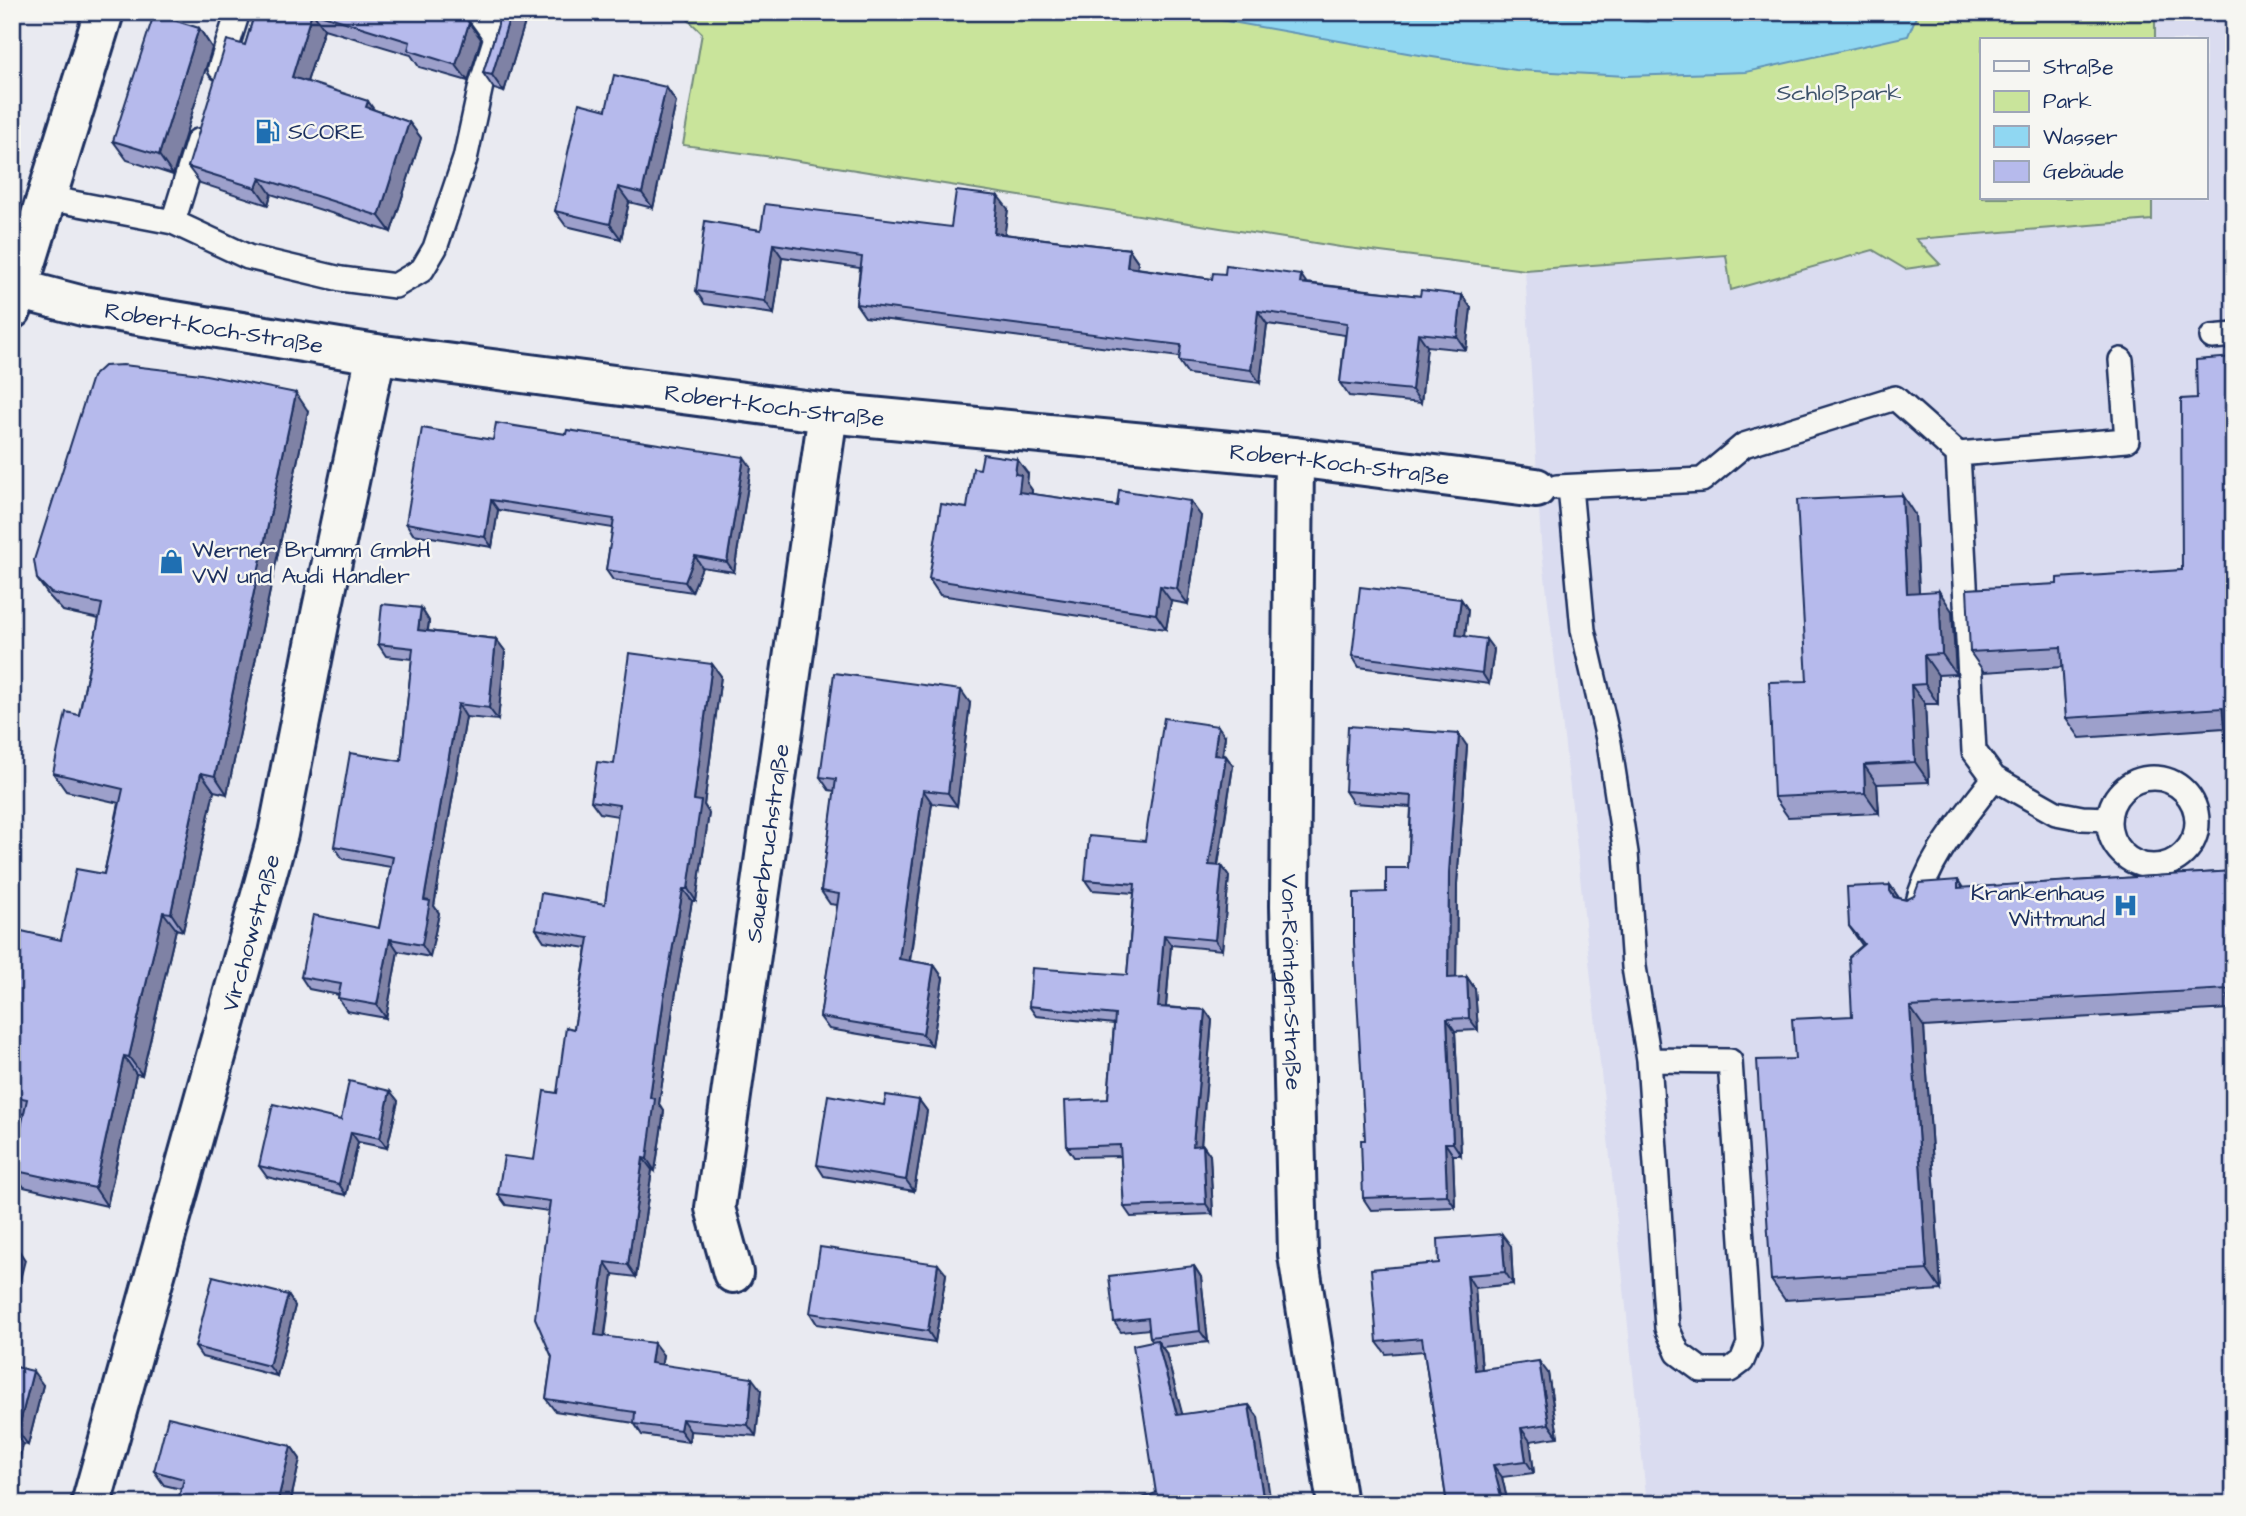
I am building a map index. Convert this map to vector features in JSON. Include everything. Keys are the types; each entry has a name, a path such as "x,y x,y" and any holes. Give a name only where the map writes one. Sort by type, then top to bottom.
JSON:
{"street":[{"path":"15,299 104,12"},
{"name":"Robert-Koch-Straße","path":"15,299 83,306 376,354 828,413 1294,457 1553,488"},
{"name":"Virchowstraße","path":"91,1504 278,834 376,354"},
{"name":"Sauerbruchstraße","path":"733,1273 715,1208 828,413"},
{"name":"Von-Röntgen-Straße","path":"1294,457 1290,906 1298,1255 1337,1504"}],"lane":[{"path":"214,90 237,12"},
{"path":"47,198 173,222 248,257 341,279 395,286 422,270 435,248 465,159 481,85 495,37 478,12"},
{"path":"173,222 206,116"},
{"path":"1958,454 2127,440 2121,360"},
{"path":"1648,1060 1730,1061 1749,1344 1742,1361 1730,1370 1701,1370 1678,1353 1667,1328 1648,1060 1634,967 1626,853 1609,743 1553,488 1702,480 1744,445 1895,398 1958,454 1974,751 1994,778 2056,813 2109,819"},
{"path":"1917,906 1921,885 1938,856 1994,778"}],"shaded area":[{"name":"Krankenhaus Wittmund","path":"2154,12 2234,12 2234,1504 1647,1504 1577,848 1541,543 1525,270 1727,255 1731,290 1873,250 1905,269 1939,263 1915,239 2151,220 2152,200 2208,200 2208,38 2154,38"}],"green space":[{"name":"Schloßpark","path":"680,12 2155,12 2155,38 1980,38 1980,200 2152,200 2152,220 1916,239 1940,264 1905,269 1873,250 1731,290 1726,255 1525,270 1340,247 683,145 702,33"}],"water":[{"path":"1175,12 1551,12 1647,22 1712,12 1918,12 1908,36 1746,72 1626,76 1516,70"}],"building":[{"name":"SCORE","path":"255,12 312,12 292,77 368,101 366,107 409,122 379,216 260,178 256,188 188,167 227,40 245,45"},
{"path":"313,12 461,12 469,23 456,65 408,50 410,42"},
{"path":"494,12 511,12 492,75 483,73 498,25"},
{"path":"154,14 199,28 159,155 113,141"},
{"path":"614,75 666,87 642,193 618,187 610,224 555,211 579,103 606,110"},
{"path":"956,191 998,196 994,233 1129,249 1127,267 1212,279 1213,273 1225,274 1226,265 1301,275 1300,283 1420,296 1421,290 1462,295 1457,337 1418,333 1412,390 1340,383 1347,323 1258,311 1251,370 1179,361 1181,345 856,304 862,257 773,244 765,301 696,291 705,221 761,230 765,204 951,227"},
{"path":"2234,357 2234,867 2223,708 2066,718 2061,647 1970,652 1967,589 2057,584 2057,578 2182,570 2181,399 2197,398 2196,360"},
{"path":"123,365 201,374 296,393 215,776 201,773 171,913 163,912 129,1057 124,1056 95,1188 12,1170 27,1099 12,1096 12,934 13,929 61,940 76,869 104,874 123,789 53,773 66,712 79,715 102,604 51,593 37,579 34,560 92,377 104,366"},
{"path":"496,423 566,434 567,430 744,457 727,562 695,556 685,582 606,570 614,519 491,500 485,537 406,523 422,428 493,440"},
{"path":"983,454 1017,459 1015,474 1021,475 1019,492 1117,506 1119,490 1190,501 1177,589 1160,586 1156,614 929,579 941,504 967,508 973,468 980,469"},
{"path":"1902,495 1907,593 1939,591 1942,654 1924,655 1925,684 1911,685 1915,762 1864,765 1865,793 1774,797 1769,682 1807,681 1797,500"},
{"path":"1360,587 1461,599 1456,635 1486,639 1482,673 1352,656"},
{"path":"382,604 421,608 418,630 496,639 489,708 458,704 424,900 430,901 422,945 390,939 377,1005 338,998 341,984 301,977 313,915 379,928 393,857 334,846 350,753 401,761 413,648 378,644"},
{"path":"629,653 712,664 694,800 701,801 688,889 683,889 664,997 650,1097 655,1099 647,1159 643,1158 628,1265 605,1262 595,1335 654,1343 651,1363 752,1378 748,1425 682,1419 680,1430 634,1424 635,1412 546,1399 552,1357 535,1318 550,1201 498,1194 504,1156 534,1160 544,1091 557,1093 566,1027 574,1029 589,938 536,929 541,893 605,904 619,805 591,801 597,762 614,764"},
{"path":"834,673 961,690 948,793 923,790 899,959 934,965 923,1034 820,1017 839,894 821,891 836,779 820,777"},
{"path":"1164,718 1218,726 1214,755 1226,756 1209,865 1222,866 1215,940 1164,935 1158,1007 1205,1010 1193,1146 1203,1145 1206,1204 1124,1207 1120,1145 1067,1147 1065,1101 1108,1099 1115,1015 1029,1006 1032,968 1127,975 1135,884 1085,880 1089,836 1145,841"},
{"path":"1348,726 1459,734 1449,872 1448,978 1467,977 1469,1018 1447,1019 1453,1143 1445,1143 1447,1195 1363,1198 1361,1140 1365,1140 1354,943 1354,893 1386,892 1386,868 1408,868 1412,796 1345,791"},
{"path":"2234,871 2234,1138 2228,989 1910,1007 1927,1270 1771,1280 1757,1060 1795,1059 1792,1019 1852,1016 1849,957 1864,944 1849,926 1847,887 1890,885 1894,897 1906,900 1914,896 1919,883 1958,880 1958,888"},
{"path":"349,1081 390,1091 380,1138 351,1132 339,1184 259,1166 273,1104 341,1120"},
{"path":"828,1095 884,1105 886,1095 919,1100 906,1180 817,1165"},
{"path":"1502,1234 1505,1272 1467,1275 1475,1370 1539,1361 1549,1424 1521,1428 1526,1461 1493,1465 1503,1504 1447,1504 1422,1338 1377,1342 1371,1269 1439,1263 1438,1239"},
{"path":"820,1247 938,1264 928,1331 810,1313"},
{"path":"1194,1266 1200,1331 1150,1337 1148,1318 1114,1322 1109,1276"},
{"path":"213,1276 288,1295 269,1366 195,1347"},
{"path":"1157,1340 1177,1415 1249,1405 1264,1504 1126,1504 1156,1493 1133,1345"},
{"path":"12,1366 33,1371 18,1431 14,1430 12,1435"},
{"path":"168,1417 291,1446 277,1504 177,1504 184,1479 154,1471"}],"place":[{"name":"SCORE","path":"268,131"},
{"name":"Werner Brumm GmbH VW und Audi Handler","path":"172,562"},
{"name":"Krankenhaus Wittmund","path":"2125,905"}]}
